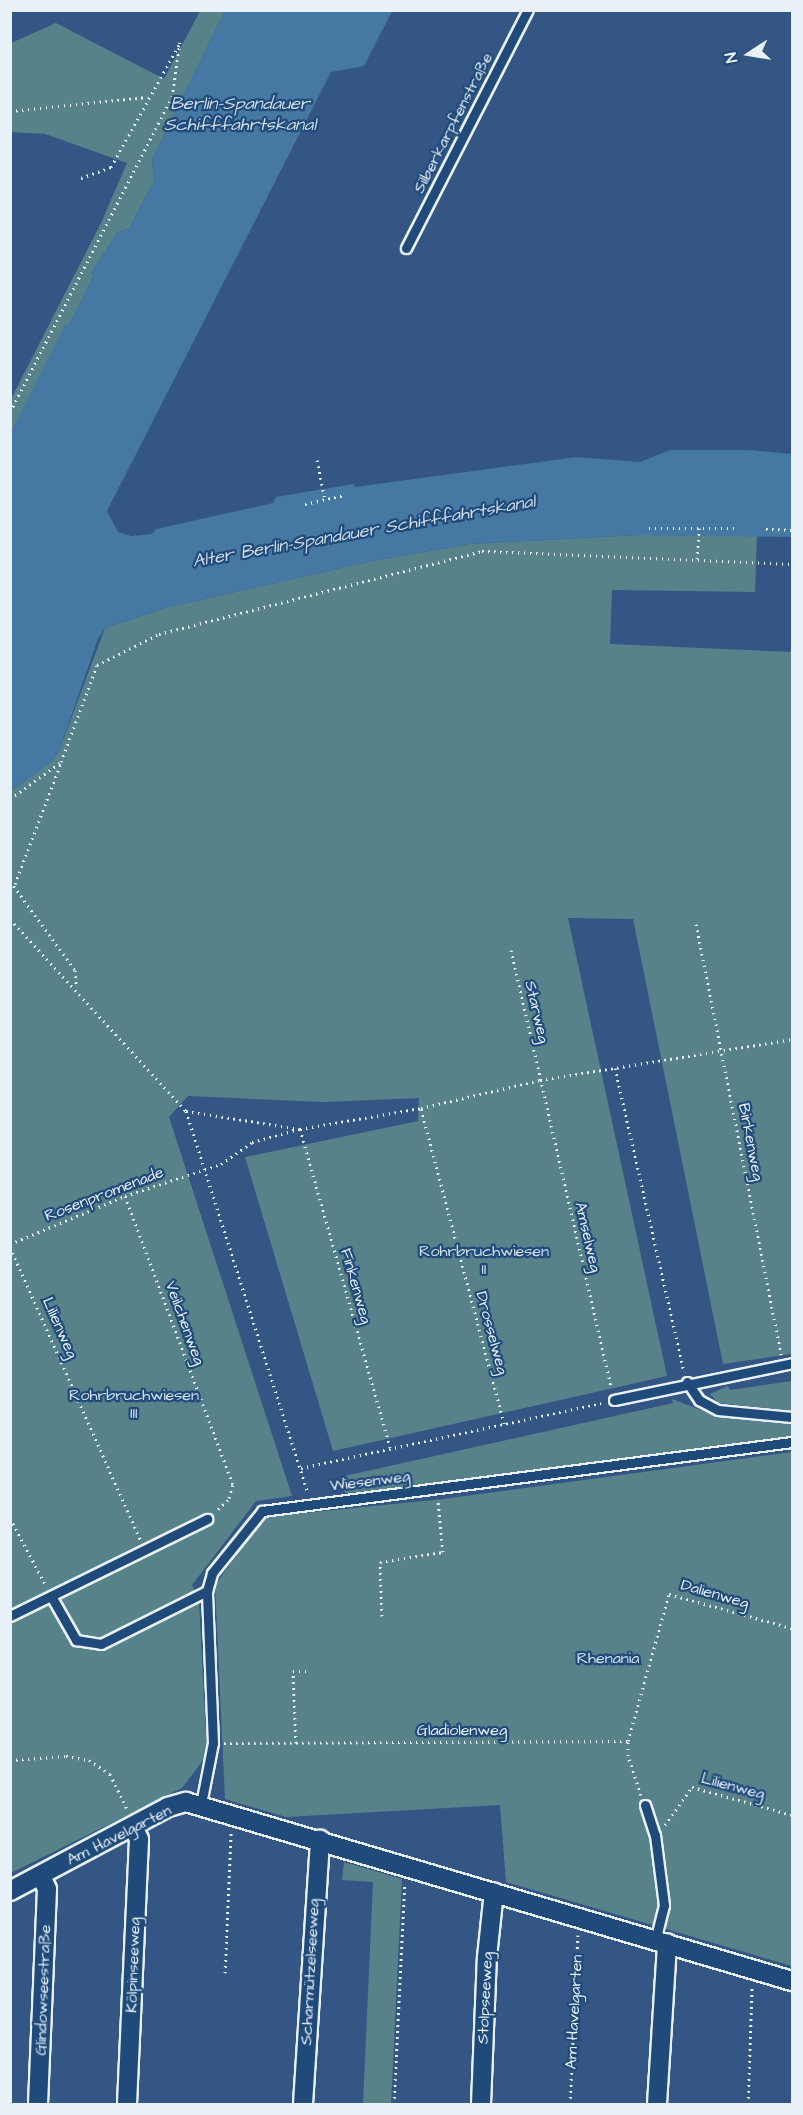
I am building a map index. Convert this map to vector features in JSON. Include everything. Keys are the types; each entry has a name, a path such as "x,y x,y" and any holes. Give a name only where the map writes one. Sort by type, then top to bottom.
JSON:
{"street":[{"name":"Am Havelgarten","path":"10,1891 168,1807 186,1802 232,1813 792,1981"},
{"name":"Kölpinseeweg","path":"128,2104 139,1839 133,1827"},
{"name":"Scharmützelseeweg","path":"303,2104 320,1840"},
{"name":"Glindowseestraße","path":"38,2104 47,1889 41,1876"},
{"name":"Stolpseeweg","path":"481,2104 487,1957 494,1892"},
{"path":"657,2104 661,1942"}],"lane":[{"name":"Silberkarpfenstraße","path":"406,248 528,10"},
{"path":"614,1400 687,1382 788,1364"},
{"path":"687,1382 699,1400 718,1410 792,1417"},
{"name":"Wiesenweg","path":"201,1804 213,1743 207,1591 213,1574 262,1511 792,1442"},
{"path":"10,1616 207,1519"},
{"path":"51,1596 76,1640 101,1644 207,1591"},
{"path":"645,1805 655,1835 664,1905 661,1942"}],"path":[{"path":"10,412 172,97 180,42 147,97 111,168 81,178"},
{"path":"12,110 147,97"},
{"path":"317,460 325,500"},
{"path":"305,504 345,495"},
{"path":"649,528 736,528"},
{"path":"697,559 699,528"},
{"path":"766,529 792,530"},
{"path":"76,987 75,970 13,883 62,762 97,665 159,634 482,551 792,564"},
{"path":"10,799 62,762"},
{"path":"11,920 76,987 186,1111 207,1169 301,1468 310,1504"},
{"path":"10,926 11,920"},
{"name":"Birkenweg","path":"696,924 788,1364"},
{"name":"Starweg","path":"511,950 540,1080"},
{"path":"186,1111 300,1129 421,1108 540,1080 792,1039"},
{"path":"615,1068 687,1382"},
{"name":"Amselweg","path":"540,1080 614,1400"},
{"name":"Drosselweg","path":"421,1108 504,1424"},
{"name":"Rosenpromenade","path":"10,1246 125,1196 207,1169 252,1142 300,1129"},
{"name":"Finkenweg","path":"300,1129 390,1448"},
{"name":"Veilchenweg","path":"125,1196 233,1485 228,1500 207,1519"},
{"name":"Lilienweg","path":"10,1246 145,1551"},
{"path":"301,1468 614,1400"},
{"path":"382,1616 380,1562 443,1552 437,1489"},
{"path":"10,1518 51,1596"},
{"name":"Dalienweg","path":"645,1805 628,1756 628,1742 669,1594 792,1628"},
{"path":"296,1743 293,1671 308,1671"},
{"name":"Gladiolenweg","path":"213,1743 628,1742"},
{"path":"10,1760 66,1756 95,1763 110,1774 133,1827"},
{"name":"Lilienweg","path":"655,1835 692,1787 792,1815"},
{"path":"225,1973 232,1813"},
{"path":"394,2104 408,1866"},
{"name":"Am Havelgarten","path":"570,2104 582,1919"},
{"path":"748,2104 756,1970"}],"green space":[{"path":"200,11 225,11 152,159 154,181 129,229 118,232 91,273 94,275 69,325 11,432 11,399 101,223 127,163 45,134 11,132 11,43 56,23 164,79"},
{"path":"637,535 757,536 755,592 612,590 610,644 792,652 792,1354 723,1364 633,919 568,918 667,1376 333,1451 245,1157 418,1121 419,1098 323,1102 188,1096 169,1117 292,1496 256,1501 192,1585 199,1601 207,1755 182,1788 11,1873 11,791 52,761 59,751 105,628 169,607 372,561 469,544"},
{"path":"792,1381 792,1411 718,1403 710,1394 728,1386 730,1390"},
{"path":"672,1399 714,1415 792,1422 792,1436 436,1486 345,1493 340,1477 673,1403"},
{"name":"Rhenania","path":"792,1452 792,1966 506,1882 500,1805 286,1817 225,1799 215,1585 264,1517 443,1499"},
{"path":"344,1862 402,1879 391,2104 363,2104 373,1882 342,1880"}],"water":[{"name":"Berlin-Spandauer Schifffahrtskanal","path":"225,11 392,11 364,66 331,72 107,511 118,532 131,536 152,534 156,529 273,503 276,497 354,484 355,487 577,457 640,462 670,450 748,450 792,454 792,537 637,535 469,544 372,561 169,607 105,628 98,639 59,751 52,761 11,791 11,432 65,325 69,325 94,275 91,273 118,232 129,229 154,181 152,159"}],"water label":[{"name":"Alter Berlin-Spandauer Schifffahrtskanal","path":"364,532"}],"park label":[{"name":"Rohrbruchwiesen II","path":"484,1260"},
{"name":"Rohrbruchwiesen III","path":"134,1404"}]}
